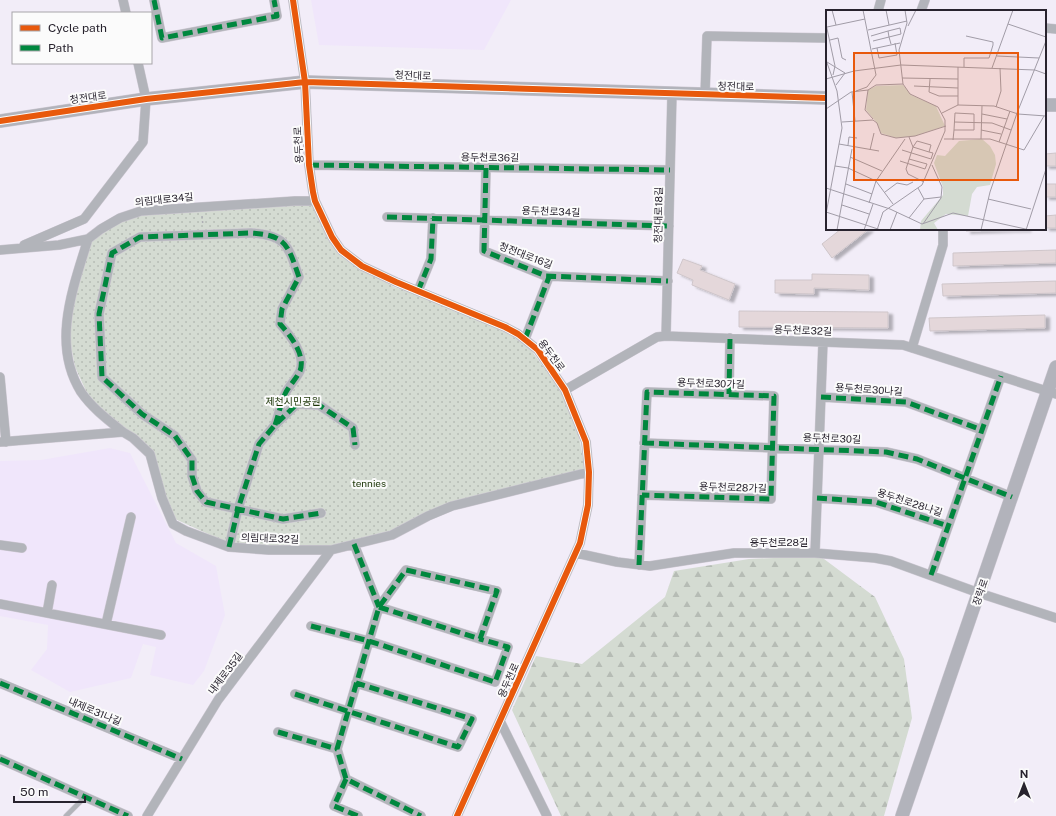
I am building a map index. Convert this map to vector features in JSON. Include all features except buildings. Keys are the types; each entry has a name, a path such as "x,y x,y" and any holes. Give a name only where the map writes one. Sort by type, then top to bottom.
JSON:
{"street":[{"path":"123,0 126,12"},
{"path":"154,0 162,38 277,16 274,0"},
{"name":"용두천로","path":"293,0 305,82 309,165 315,201 332,236 341,250 362,266 505,327 525,339 538,350 565,390 583,430 589,472 586,517 580,543 457,816"},
{"path":"878,10 881,0"},
{"path":"921,10 925,0"},
{"path":"1046,28 1056,29"},
{"path":"705,95 707,36 826,38"},
{"path":"15,249 84,219 142,142 146,99 138,64"},
{"name":"청전대로","path":"0,121 146,99 305,82 826,98"},
{"name":"청전대로18길","path":"666,336 672,94"},
{"path":"1046,105 1056,106"},
{"name":"용두천로36길","path":"309,165 670,170"},
{"name":"청전대로16길","path":"486,168 484,251 549,277 668,281"},
{"name":"의림대로34길","path":"0,250 59,245 88,239 101,228 126,215 152,209 315,201"},
{"name":"용두천로34길","path":"387,217 669,226"},
{"path":"418,291 431,259 432,218"},
{"path":"912,348 943,246 943,230"},
{"path":"275,425 286,393 300,371 302,363 300,355 289,334 280,324 282,309 299,277 289,250 280,238 267,234 204,234 140,237 112,252 99,314 102,377 142,414 175,436 192,460 192,476 196,492 206,502 283,519 321,513"},
{"name":"의림대로32길","path":"88,239 71,296 67,321 66,346 70,367 81,392 93,407 123,432 133,438 150,454 162,498 173,524 186,531 229,547 269,550 331,550 392,535 428,516 452,506 589,472"},
{"path":"525,339 549,277"},
{"name":"용두천로32길","path":"565,390 656,337 666,336 903,345 1052,392"},
{"path":"728,394 730,338"},
{"name":"용두천로30나길","path":"819,449 823,342"},
{"name":"장락로","path":"902,816 1012,496 1052,392 1056,367"},
{"path":"931,575 1001,376"},
{"path":"0,377 3,442 123,432"},
{"name":"용두천로30가길","path":"644,443 647,392 728,394 774,396 773,447"},
{"name":"용두천로30나길","path":"821,397 906,402 982,430"},
{"path":"229,547 238,509 259,444 275,425 297,404 319,405 353,428 355,445"},
{"path":"640,565 644,443"},
{"name":"용두천로30길","path":"644,443 868,450 901,454 1012,496"},
{"name":"용두천로28가길","path":"642,495 771,499 773,447"},
{"path":"815,553 819,449"},
{"name":"용두천로28나길","path":"817,498 876,502 948,526"},
{"path":"106,624 131,517"},
{"path":"354,544 379,607"},
{"path":"0,545 22,548"},
{"name":"내제로35길","path":"147,816 218,700 331,550"},
{"name":"용두천로28길","path":"576,554 640,565 657,566 734,553 815,553 875,558 891,561 979,593 1056,618"},
{"path":"358,816 334,806 346,779 337,749 379,607 406,570 497,591 480,639"},
{"path":"48,613 52,585"},
{"path":"0,604 161,635"},
{"path":"311,626 369,641 494,682 508,647 379,607"},
{"name":"내제로31나길","path":"0,683 182,758"},
{"path":"295,694 458,747 472,718 356,683"},
{"path":"500,722 547,816"},
{"path":"278,732 337,749"},
{"path":"0,759 128,816"},
{"path":"346,779 421,816"}],"lane":[{"path":"66,816 85,797"}],"path":[{"path":"201,206 204,234"}],"shaded area":[{"path":"311,0 511,0 484,50 319,45"},
{"path":"110,448 130,453 176,543 216,566 225,615 204,671 193,685 150,675 156,647 143,644 131,678 70,692 31,670 47,649 48,625 0,616 0,461 41,460"}],"green space":[{"name":"제천시민공원","path":"312,205 330,238 366,271 394,287 422,296 502,330 528,346 562,392 578,431 585,470 500,491 392,535 331,550 230,544 175,519 164,493 151,450 98,406 86,391 75,367 71,346 71,320 75,297 92,240 121,221 142,214"},
{"path":"820,556 875,597 904,659 912,718 884,816 561,816 512,710 536,656 582,664 665,597 674,571 749,559"}],"marked path":[{"path":"154,0 162,38 277,16 274,0"},
{"path":"309,165 670,170"},
{"path":"486,168 484,251 546,276 668,281"},
{"path":"387,217 669,226"},
{"path":"418,291 431,259 433,218"},
{"path":"275,425 284,396 300,371 301,365 301,358 296,346 280,324 282,309 299,277 292,257 284,244 272,236 251,233 140,237 112,253 99,314 102,377 142,414 175,436 192,460 192,476 197,491 206,502 283,519 321,513"},
{"path":"525,339 549,277"},
{"path":"729,394 730,338"},
{"path":"931,575 1001,376"},
{"path":"639,565 647,392 774,396 771,499 642,495"},
{"path":"821,397 906,402 982,430"},
{"path":"229,547 238,509 259,444 275,425 297,404 319,405 353,428 355,445"},
{"path":"644,443 886,452 917,459 1012,497"},
{"path":"817,498 876,502 948,526"},
{"path":"354,544 379,607"},
{"path":"379,607 480,639 497,591 406,570 379,607 337,749 346,779 421,816"},
{"path":"311,626 369,641 495,682 508,647 480,639"},
{"path":"0,683 182,759"},
{"path":"295,694 458,747 472,719 356,683"},
{"path":"278,732 337,749"},
{"path":"0,759 128,816"},
{"path":"346,779 334,806 358,816"}],"cycle path":[{"path":"293,0 305,82 309,165 313,192 315,201 332,237 341,250 362,266 396,282 505,327 518,334 538,350 565,390 586,442 589,472 588,505 580,543 457,816"},
{"path":"0,121 146,99 305,82 826,98"}],"park label":[{"name":"tennies","path":"369,483"}]}
